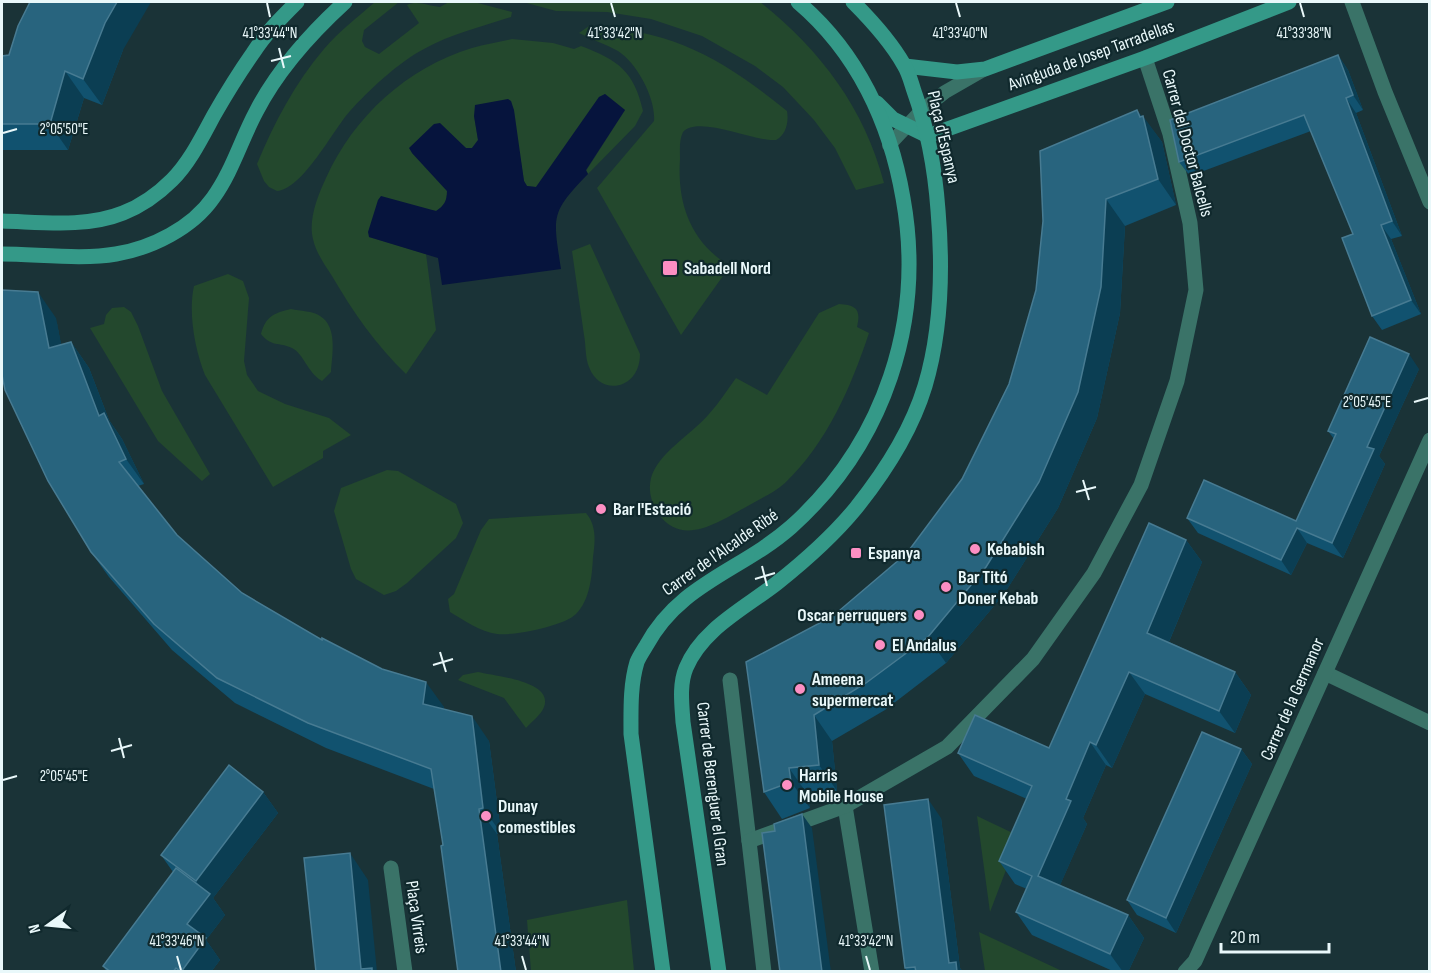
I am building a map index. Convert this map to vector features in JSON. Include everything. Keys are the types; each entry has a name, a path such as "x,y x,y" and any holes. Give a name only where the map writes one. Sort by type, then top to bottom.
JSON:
{"main road":[{"path":"2,221 74,222 122,213 140,205 173,180 197,146 254,51 275,24 297,2"},
{"path":"2,254 116,254 153,244 189,223 213,198 236,157 256,111 286,64 314,31 345,2"},
{"name":"Carrer de l'Alcalde Ribé","path":"663,972 631,734 631,699 638,662 655,629 668,613 692,592 766,546 790,528 813,506 847,464 874,419 891,380 903,337 909,295 909,228 901,186 875,101 838,41 798,2"},
{"name":"Plaça d'Espanya","path":"854,2 874,22 905,66 921,111 937,186 941,266 940,300"},
{"name":"Avinguda de Josep Tarradellas","path":"905,66 957,72 985,69 1167,2"},
{"name":"Avinguda de Josep Tarradellas","path":"928,136 1145,58 1289,2"},
{"path":"875,101 906,127 928,136"},
{"name":"Carrer de Berenguer el Gran","path":"719,972 683,722 681,698 685,669 699,645 718,626 777,583 819,548 856,507 882,472 905,432 925,386 934,345 940,300"}],"street":[{"path":"1352,2 1385,92 1430,202"},
{"name":"Carrer del Doctor Balcells","path":"749,841 845,806 947,747 1033,659 1094,573 1141,485 1177,381 1197,290 1190,223 1170,134 1145,58"},
{"name":"Carrer de la Germanor","path":"1185,972 1195,961 1430,440"},
{"path":"1325,673 1430,723"},
{"path":"730,680 764,972"},
{"path":"845,806 872,972"},
{"name":"Plaça Virreis","path":"391,868 405,972"}],"lane":[{"name":"Avinguda de Josep Tarradellas","path":"889,145 921,111 945,92 985,69"}],"green space":[{"path":"375,2 399,2 364,30 362,41 365,47 379,54 419,23 407,5 419,3 440,7 449,2 474,2 512,12 511,17 445,39 405,61 350,111 317,157 297,180 287,188 277,191 269,187 257,164 286,104 324,49"},
{"path":"523,2 760,2 802,40 837,82 865,129 884,183 856,190 835,148 814,120 783,87 755,66 702,36 651,19 607,12 556,11"},
{"path":"589,26 646,34 696,50 741,76 787,111 786,128 776,140 766,140 701,126 683,132 680,145 680,175 684,206 696,233 705,245 730,266 681,335 597,188 654,121 652,102 644,82 625,57 613,48 579,33"},
{"path":"512,39 553,43 574,49 581,46 605,56 615,62 629,77 635,86 643,111 635,126 588,174 586,171 625,110 605,94 599,97 536,187 527,186 524,181 511,101 474,116 478,140 472,148 466,148 461,144 412,153 447,191 445,202 437,211 429,210 369,237 426,254 436,330 406,374 366,328 318,254 312,232 317,200 326,178 351,134 385,97 426,68 448,57"},
{"path":"590,244 640,354 634,375 627,382 619,385 610,386 594,377 587,360 572,251"},
{"path":"228,274 243,281 249,298 244,361 247,375 258,391 285,404 329,418 351,435 323,451 323,458 273,487 205,375 198,354 192,319 194,286"},
{"path":"839,304 854,307 858,313 857,327 869,333 846,394 825,432 800,467 781,487 712,525 689,530 678,529 668,523 658,513 650,492 651,478 661,460 709,414 736,378 767,395 819,313"},
{"path":"124,307 131,312 138,326 162,391 210,474 202,481 158,441 90,328 104,324 106,315 112,308"},
{"path":"291,309 317,314 326,321 329,327 333,342 331,372 322,381 313,373 300,354 287,346 272,343 261,334 268,319"},
{"path":"387,470 398,471 456,504 463,523 456,538 407,583 396,591 384,595 356,579 334,511 341,488"},
{"path":"586,513 592,523 594,534 592,572 587,595 576,614 550,626 526,632 497,634 484,631 450,612 448,599 454,594 481,530 489,519"},
{"path":"478,672 521,681 532,686 545,698 543,710 526,728 504,698 458,680 463,675"},
{"path":"977,816 1019,836 990,912"},
{"path":"627,900 634,971 531,971 527,920"},
{"path":"979,932 1062,971 985,971"}],"water":[{"path":"605,94 625,110 586,170 588,174 567,198 557,216 556,237 561,269 442,285 438,258 369,237 368,232 381,196 436,211 445,203 447,191 409,148 434,124 440,123 466,148 472,148 478,140 474,116 475,105 508,99 514,110 524,181 527,186 536,187 599,97"}],"building":[{"path":"30,2 117,2 105,23 83,79 65,71 50,124 2,124 2,56 9,55 18,26"},
{"path":"1338,55 1353,95 1346,98 1392,221 1381,225 1411,300 1372,316 1342,238 1353,234 1304,115 1179,162 1170,120"},
{"path":"1137,110 1140,117 1143,116 1158,179 1106,199 1101,287 1078,392 1039,482 986,567 928,637 866,683 814,715 819,765 789,768 791,782 764,792 746,662 833,616 907,553 962,479 1009,384 1036,290 1043,221 1040,151"},
{"path":"2,290 38,292 49,348 71,342 99,416 104,413 126,459 119,462 177,535 242,593 322,640 322,638 382,669 426,682 423,704 472,716 483,808 479,809 501,972 458,972 441,846 443,845 431,769 308,723 217,678 154,624 91,552 48,481 5,390 2,375"},
{"path":"1370,337 1409,354 1367,447 1374,449 1332,543 1297,528 1281,560 1187,518 1204,480 1296,521 1336,434 1328,431"},
{"path":"1149,523 1186,540 1147,633 1235,672 1219,711 1129,672 1096,745 1090,742 1066,799 1071,801 1038,876 1128,915 1110,954 1016,912 1032,876 999,861 1032,786 958,753 975,715 1049,748"},
{"path":"1202,732 1241,749 1166,918 1127,900"},
{"path":"229,765 263,792 196,881 161,855"},
{"path":"928,799 949,963 956,962 957,972 916,972 915,967 905,968 884,805"},
{"path":"802,814 822,972 780,972 762,833 775,831 774,824"},
{"path":"350,853 361,969 372,968 372,972 316,972 304,858"},
{"path":"176,868 210,894 187,924 206,938 181,972 176,968 173,972 111,972 103,966"}],"place":[{"name":"Sabadell Nord","path":"670,268"},
{"name":"Bar l'Estació","path":"601,509"},
{"name":"Kebabish","path":"975,549"},
{"name":"Espanya","path":"856,553"},
{"name":"Bar Titó Doner Kebab","path":"946,587"},
{"name":"Oscar perruquers","path":"919,615"},
{"name":"El Andalus","path":"880,645"},
{"name":"Ameena supermercat","path":"800,689"},
{"name":"Harris Mobile House","path":"787,785"},
{"name":"Dunay comestibles","path":"486,816"}]}
